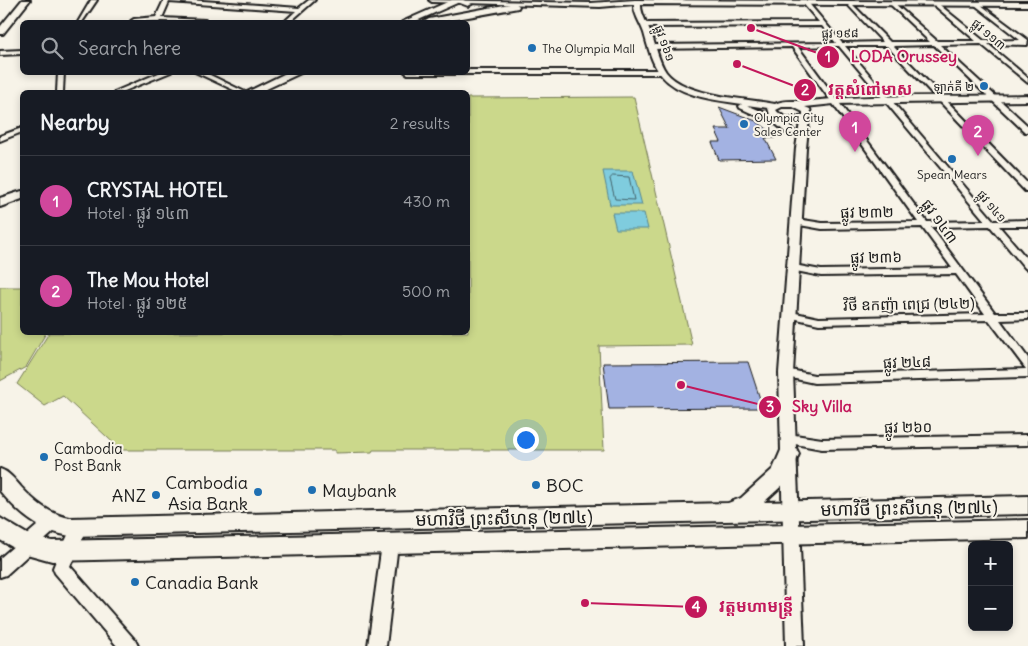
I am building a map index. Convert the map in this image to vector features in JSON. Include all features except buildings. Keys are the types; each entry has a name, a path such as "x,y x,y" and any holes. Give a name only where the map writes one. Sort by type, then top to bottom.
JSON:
{"main road":[{"path":"0,32 26,0"},
{"path":"413,20 466,1"},
{"path":"428,20 466,1"},
{"path":"440,20 515,6"},
{"path":"257,90 291,75"},
{"path":"0,194 20,187"},
{"path":"0,203 20,196"},
{"path":"726,512 748,504 781,474 789,447"},
{"name":"មហាវិថី ព្រះសីហនុ (២៧៤)","path":"0,477 34,515 51,524 62,527 1028,505"},
{"name":"មហាវិថី ព្រះសីហនុ (២៧៤)","path":"0,527 13,538 27,546 52,551 1028,529"}],"street":[{"path":"81,20 94,0"},
{"path":"158,20 167,0 300,10"},
{"path":"289,20 312,0"},
{"path":"432,0 529,4 642,2 804,2 850,4 936,4 958,2 976,4 1021,2 1028,9"},
{"path":"466,1 515,6 529,4"},
{"name":"ផ្លូវ ១៦១","path":"642,2 639,15 644,23 662,72 671,81 681,86 734,102 774,109"},
{"name":"ផ្លូវ ១៤១","path":"804,2 1028,266"},
{"path":"850,4 1028,189"},
{"path":"893,4 1028,130"},
{"name":"ផ្លូវ ១១៣","path":"936,4 1028,81"},
{"path":"976,4 1027,42"},
{"path":"644,23 824,24"},
{"name":"ផ្លូវ ១៩៨","path":"653,47 1027,42"},
{"name":"ផ្លូវ ១៤៣","path":"794,44 1028,366"},
{"path":"0,53 20,52"},
{"path":"470,72 662,72"},
{"path":"60,90 61,75"},
{"path":"122,90 160,75"},
{"path":"205,75 238,90"},
{"name":"ផ្លូវ ១៦១","path":"718,97 774,109"},
{"path":"945,103 994,98 1028,98"},
{"path":"734,102 780,123 790,132"},
{"path":"801,148 784,119 774,109 785,104 945,103 1028,105"},
{"path":"784,119 796,120 807,116 819,108 837,104"},
{"path":"795,105 805,109 807,116 801,148 786,373 796,646"},
{"path":"0,139 20,131"},
{"name":"ផ្លូវ ២៣២","path":"797,222 822,226 1028,223"},
{"name":"ផ្លូវ ២៣៦","path":"794,268 821,273 959,271"},
{"name":"វិថី ឧកញ៉ា ពេជ្រ (២៤២)","path":"790,316 819,320 1028,316"},
{"name":"ផ្លូវ ២៤៨","path":"786,373 814,379 1028,373"},
{"name":"ផ្លូវ ២៦០","path":"789,447 822,444 1028,440"},
{"path":"0,569 51,524"},
{"path":"80,527 61,568 128,646"},
{"path":"377,646 390,544"}],"green space":[{"path":"634,97 692,345 599,346 604,450 373,450 372,452 335,453 335,450 121,450 63,396 45,406 17,384 48,335 470,335 470,98"},
{"path":"0,287 20,287 20,335 45,335 26,367 0,381"}],"water":[{"path":"603,171 633,171 642,205 610,205"},
{"path":"612,213 644,213 648,229 616,229"}],"place":[{"name":"LODA Orussey","path":"751,28"},
{"name":"The Olympia Mall","path":"532,48"},
{"name":"វត្តសំពៅមាស","path":"737,64"},
{"name":"ឡាក់គី ២","path":"984,86"},
{"name":"Olympia City Sales Center","path":"744,124"},
{"name":"CRYSTAL HOTEL","path":"855,152"},
{"name":"The Mou Hotel","path":"978,156"},
{"name":"Spean Mears","path":"952,159"},
{"name":"Sky Villa","path":"681,385"},
{"name":"Cambodia Post Bank","path":"44,457"},
{"name":"BOC","path":"536,485"},
{"name":"Maybank","path":"312,490"},
{"name":"Cambodia Asia Bank","path":"258,492"},
{"name":"ANZ","path":"156,495"},
{"name":"Canadia Bank","path":"135,582"},
{"name":"វត្តមហាមន្រ្តី","path":"585,603"}]}
